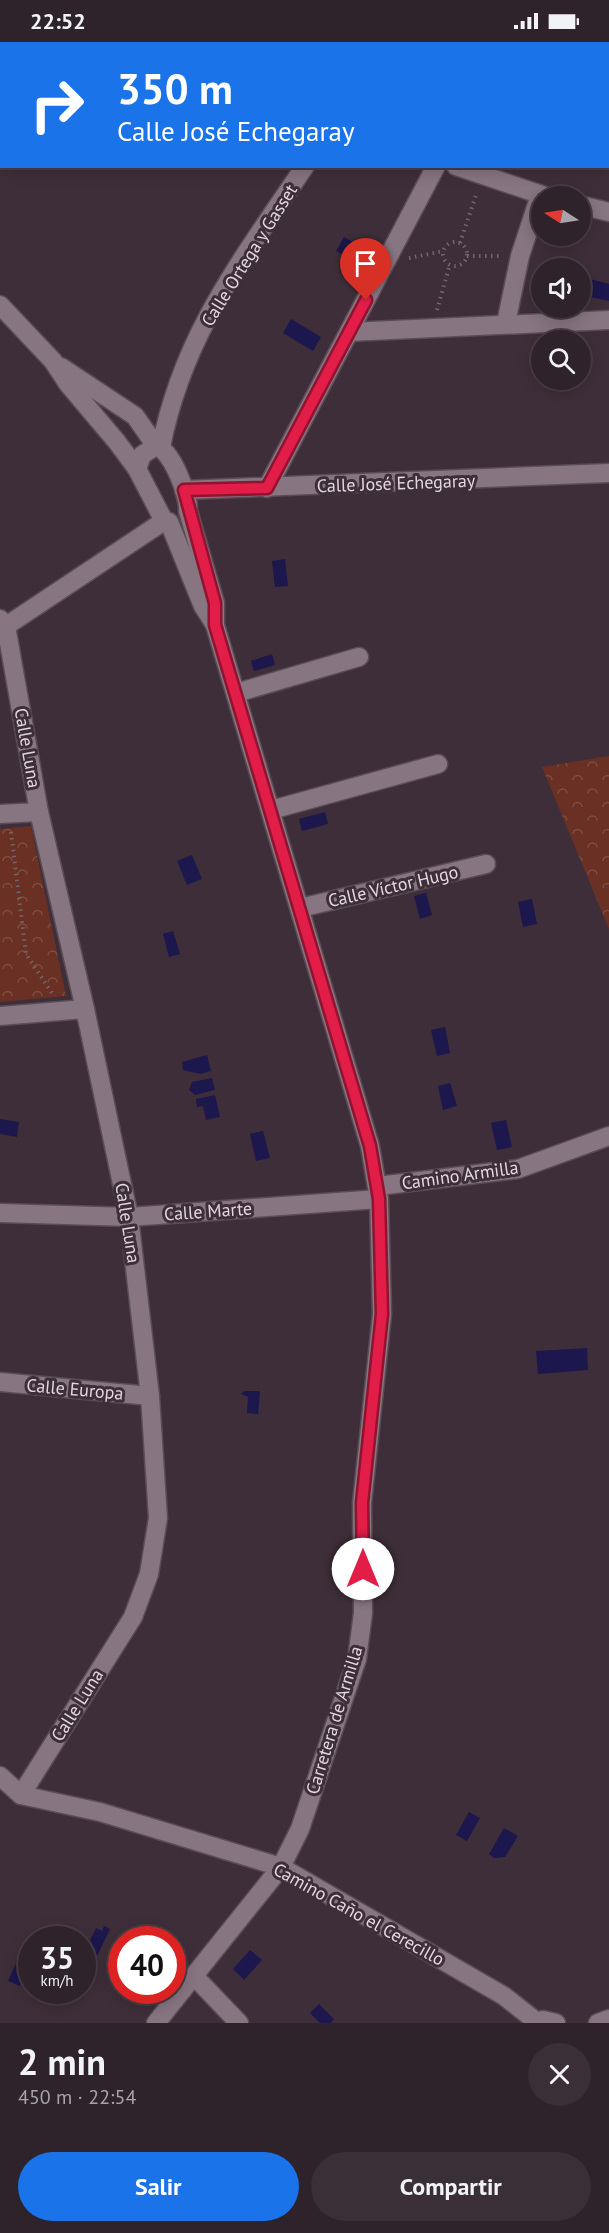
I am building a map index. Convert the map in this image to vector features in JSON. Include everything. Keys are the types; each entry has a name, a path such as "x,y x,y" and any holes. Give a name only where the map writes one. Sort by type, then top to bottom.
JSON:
{"street":[{"name":"Calle Ortega y Gasset","path":"159,447 182,369 211,309 304,168"},
{"path":"267,488 434,168"},
{"path":"462,168 531,192"},
{"path":"591,208 609,212"},
{"path":"506,323 520,256 531,226"},
{"path":"0,305 53,361"},
{"path":"349,332 609,320"},
{"name":"Carretera de Armilla","path":"53,361 135,416 159,447 170,456 189,501 188,512 215,603 215,625"},
{"name":"Carretera de Armilla","path":"53,361 68,384 136,469 166,521 203,606 215,625 370,1146 379,1193 382,1314 362,1503 363,1612 357,1659 300,1829 281,1867 156,2023"},
{"path":"136,469 142,455 159,447"},
{"name":"Calle José Echegaray","path":"184,490 609,473"},
{"path":"2,625 166,521 179,519 188,512"},
{"name":"Calle Luna","path":"2,625 39,812 85,1009 129,1217 150,1396 158,1518 149,1574 133,1617 21,1795"},
{"path":"236,693 359,657"},
{"path":"271,810 438,764"},
{"path":"4,814 39,812"},
{"name":"Calle Víctor Hugo","path":"300,908 486,864"},
{"path":"0,1016 85,1009"},
{"name":"Camino Armilla","path":"379,1193 518,1169 609,1137"},
{"name":"Calle Marte","path":"0,1213 129,1217 379,1193"},
{"name":"Calle Europa","path":"0,1382 150,1396"},
{"name":"Camino Caño el Cerecillo","path":"0,1776 21,1795 100,1812 281,1867 504,1996 537,2022"},
{"path":"195,1977 239,2023"},
{"path":"598,2023 609,2019"},
{"path":"537,2022 549,2020 556,2023"}],"path":[{"path":"460,243 483,175"},
{"path":"460,243 467,249 467,256 460,265 450,264 445,259 444,251 448,244 460,243"},
{"path":"383,267 444,251"},
{"path":"467,256 520,256"},
{"path":"433,328 450,264"},
{"path":"4,814 26,954 54,997 57,1011"}],"green space":[{"path":"609,756 609,929 542,767"},
{"path":"31,826 66,996 0,1002 0,829"}],"shaded area":[{"path":"344,237 369,251 361,265 336,251"},
{"path":"591,279 609,284 609,301 591,297"},
{"path":"291,319 321,337 313,351 283,333"},
{"path":"285,559 288,586 275,587 272,561"},
{"path":"272,654 275,665 254,671 251,661"},
{"path":"325,812 328,824 302,831 299,819"},
{"path":"192,855 202,879 187,885 177,861"},
{"path":"426,893 432,915 420,919 414,896"},
{"path":"532,899 537,924 523,927 518,902"},
{"path":"173,931 180,954 169,957 163,934"},
{"path":"445,1027 450,1053 437,1056 431,1030"},
{"path":"207,1055 211,1071 200,1074 183,1070 182,1062"},
{"path":"212,1078 215,1090 195,1095 189,1090 192,1082"},
{"path":"450,1083 457,1106 443,1110 438,1086"},
{"path":"215,1095 220,1117 206,1120 203,1106 197,1107 196,1099"},
{"path":"0,1119 19,1122 17,1137 0,1134"},
{"path":"506,1120 512,1147 497,1150 491,1123"},
{"path":"263,1131 270,1158 256,1161 250,1134"},
{"path":"587,1348 588,1370 538,1374 536,1351"},
{"path":"244,1391 260,1391 258,1414 247,1413 248,1397 241,1394"},
{"path":"469,1812 480,1818 467,1841 456,1835"},
{"path":"504,1828 518,1836 505,1857 494,1858 489,1854"},
{"path":"104,1926 108,1928 108,1933 97,1956 96,1928 102,1931"},
{"path":"250,1950 262,1960 244,1980 233,1969"},
{"path":"18,1959 18,1985 8,1981"},
{"path":"319,2004 334,2019 331,2023 320,2023 310,2013"}],"route":[{"path":"363,1569 362,1503 382,1314 378,1186 370,1146 215,625 215,603 188,512 189,501 184,490 267,488 366,300"}]}
